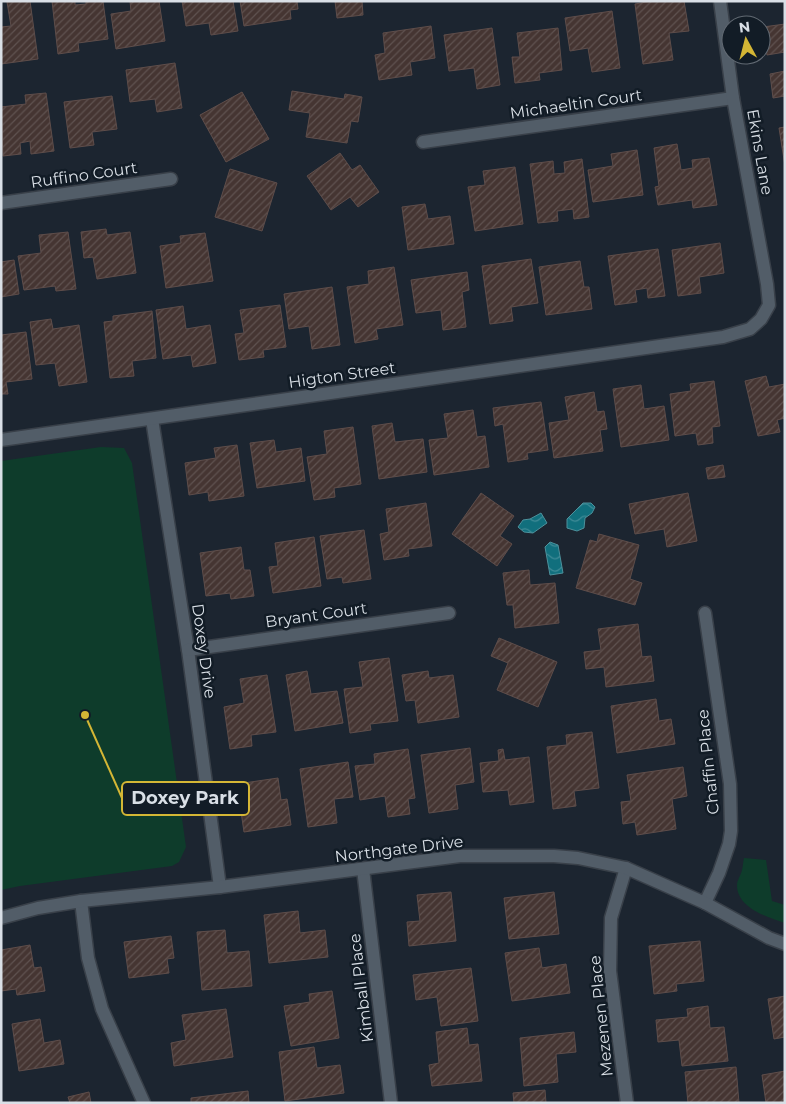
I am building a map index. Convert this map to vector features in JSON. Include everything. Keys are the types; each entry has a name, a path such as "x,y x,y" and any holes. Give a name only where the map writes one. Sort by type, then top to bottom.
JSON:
{"street":[{"name":"Ekins Lane","path":"688,342 723,337 750,328 761,319 769,305 768,284 734,98 720,1"},
{"name":"Michaeltin Court","path":"422,142 734,98"},
{"name":"Ruffino Court","path":"1,203 171,179"},
{"name":"Higton Street","path":"1,440 688,342"},
{"name":"Doxey Drive","path":"152,419 188,650 220,887"},
{"name":"Bryant Court","path":"188,650 449,613"},
{"name":"Chaffin Place","path":"705,613 730,784 731,831 729,844 719,873 705,903"},
{"name":"Northgate Drive","path":"1,918 38,908 80,901 220,887 460,856 578,858 626,868 705,903 769,938 785,944"},
{"name":"Mezenen Place","path":"626,868 611,918 610,971 627,1103"},
{"name":"Kimball Place","path":"363,869 391,1103"},
{"path":"80,901 88,958 102,1009 144,1103"}],"green space":[{"path":"101,447 124,448 132,463 186,847 179,862 172,866 1,890 1,461"},
{"path":"744,858 766,860 772,901 785,905 785,923 754,910 742,900 738,893 737,885"}],"water":[{"path":"583,503 591,503 595,507 592,513 585,518 584,528 577,531 567,528 567,519"},
{"path":"541,513 547,523 533,533 524,532 518,527 523,520 530,519"},
{"path":"550,542 558,545 563,573 550,575 545,547"}],"building":[{"path":"30,1 38,59 1,64 1,27 11,26 7,2"},
{"path":"52,1 75,1 75,5 86,4 86,1 103,1 108,39 78,43 79,51 58,54"},
{"path":"130,1 159,1 165,41 116,49 111,14 131,11"},
{"path":"182,1 233,1 238,31 211,35 209,23 186,26"},
{"path":"240,1 297,1 298,9 290,10 291,19 244,26"},
{"path":"335,1 362,1 363,15 337,18"},
{"path":"652,1 684,1 689,31 669,33 673,60 643,64 635,4"},
{"path":"612,11 620,68 592,72 588,48 570,51 565,18"},
{"path":"785,24 785,52 771,54 771,26"},
{"path":"431,26 435,58 410,62 412,75 379,80 375,55 385,53 383,33"},
{"path":"492,28 500,85 477,89 474,68 449,71 444,35"},
{"path":"558,28 562,70 539,73 540,80 515,83 512,57 520,57 517,33"},
{"path":"175,63 182,108 157,112 155,99 130,102 126,70"},
{"path":"785,71 785,96 773,98 770,74"},
{"path":"292,91 344,99 345,94 362,97 358,122 351,121 347,143 306,137 310,113 289,110"},
{"path":"242,92 269,139 226,162 200,115"},
{"path":"46,93 54,151 31,154 30,141 20,143 21,154 3,156 1,107 26,104 25,95"},
{"path":"112,96 117,129 92,132 94,145 70,148 64,102"},
{"path":"785,127 785,166 779,128"},
{"path":"677,144 681,170 693,168 692,160 709,158 717,205 693,208 692,200 658,205 655,187 659,186 654,148"},
{"path":"637,150 643,195 593,202 588,170 613,166 611,154"},
{"path":"340,153 352,170 360,165 379,192 358,207 350,197 331,210 307,176"},
{"path":"582,159 589,217 574,219 573,209 557,211 558,221 538,223 530,164 553,161 554,174 565,173 564,162"},
{"path":"515,167 523,224 475,231 468,187 485,185 483,171"},
{"path":"230,169 277,183 262,231 215,217"},
{"path":"425,204 428,219 450,216 454,244 408,250 402,207"},
{"path":"106,229 107,235 130,232 136,273 97,279 93,257 84,258 81,232"},
{"path":"68,232 76,289 56,291 55,286 24,290 18,256 41,253 39,235"},
{"path":"205,233 213,281 166,288 160,246 181,243 180,236"},
{"path":"720,243 724,273 699,277 701,293 678,296 672,250"},
{"path":"658,249 665,296 648,298 647,288 635,290 637,302 615,305 608,256"},
{"path":"531,259 538,303 511,307 513,321 490,324 482,266"},
{"path":"14,260 19,294 1,297 1,262"},
{"path":"580,261 584,287 589,287 592,309 546,315 539,267"},
{"path":"394,267 403,325 376,329 378,339 355,343 347,287 369,284 368,271"},
{"path":"467,272 469,290 462,292 466,327 443,330 441,310 416,313 411,280"},
{"path":"332,287 340,345 312,349 309,326 289,329 284,294"},
{"path":"280,305 286,347 263,350 264,357 239,360 235,334 244,333 240,310"},
{"path":"183,306 186,329 210,325 216,363 193,367 191,355 163,359 156,310"},
{"path":"152,311 156,358 132,361 134,376 110,378 104,322 113,321 113,316"},
{"path":"51,319 53,329 79,325 87,382 59,386 55,363 36,365 30,322"},
{"path":"26,332 32,379 6,382 8,394 1,394 1,335"},
{"path":"766,376 769,387 785,384 785,418 777,420 780,432 758,436 745,381"},
{"path":"714,381 720,426 712,427 713,443 698,445 696,433 675,436 670,394 691,391 690,384"},
{"path":"641,385 644,409 664,406 669,440 621,447 613,389"},
{"path":"594,392 597,412 604,411 607,429 600,430 603,451 554,458 549,423 569,420 565,397"},
{"path":"541,402 548,450 527,453 528,459 508,462 503,424 495,426 493,408"},
{"path":"473,410 477,437 485,436 489,467 434,475 429,440 448,438 444,414"},
{"path":"392,423 395,442 423,439 427,472 379,479 372,426"},
{"path":"353,427 361,484 334,488 335,497 314,500 307,457 327,454 324,431"},
{"path":"274,440 276,452 301,448 305,481 257,488 250,443"},
{"path":"237,445 244,496 209,501 208,492 189,495 185,463 216,458 214,448"},
{"path":"723,465 725,477 708,479 706,468"},
{"path":"481,493 514,516 500,536 512,544 497,566 452,534"},
{"path":"688,493 697,541 667,547 664,529 635,534 629,504"},
{"path":"426,503 432,546 408,549 409,556 384,560 380,534 389,532 386,509"},
{"path":"364,530 371,579 343,583 342,577 327,579 320,536"},
{"path":"599,534 639,545 630,579 642,583 635,605 576,588 590,540 597,542"},
{"path":"314,537 321,586 273,593 269,567 278,566 275,543"},
{"path":"241,547 244,570 250,570 254,596 231,599 230,593 206,596 200,553"},
{"path":"529,570 530,585 555,583 559,623 515,628 513,605 507,605 503,573"},
{"path":"638,624 642,657 651,656 654,681 606,687 604,667 586,669 584,652 601,650 598,629"},
{"path":"499,638 557,662 538,707 497,690 508,663 491,656"},
{"path":"389,658 398,721 370,724 371,730 350,733 344,689 363,687 359,662"},
{"path":"307,671 311,694 337,691 343,723 295,731 286,675"},
{"path":"428,671 429,678 453,675 459,717 418,723 415,700 406,701 402,675"},
{"path":"267,675 276,732 251,735 252,746 230,749 224,707 244,703 240,679"},
{"path":"656,699 659,721 671,719 675,744 617,753 611,706"},
{"path":"592,732 599,788 574,791 576,806 553,809 547,747 567,745 566,735"},
{"path":"470,748 474,782 455,785 458,809 429,813 421,755"},
{"path":"408,749 415,798 408,799 410,814 388,817 385,796 360,800 355,766 375,764 374,754"},
{"path":"503,749 505,760 529,757 534,802 510,805 508,790 483,792 480,763 499,761 498,750"},
{"path":"348,762 353,797 334,799 337,823 308,827 300,769"},
{"path":"683,767 687,796 672,799 676,829 637,835 635,822 623,824 621,802 631,801 627,775"},
{"path":"278,778 281,800 287,799 291,825 244,832 237,784"},
{"path":"451,892 456,941 409,946 407,922 420,921 417,895"},
{"path":"554,892 559,934 509,939 504,898"},
{"path":"298,911 300,933 325,930 328,957 269,963 264,915"},
{"path":"225,930 227,953 249,951 252,986 202,990 197,932"},
{"path":"171,936 174,958 167,959 169,973 129,978 124,942"},
{"path":"700,941 704,981 676,984 677,991 654,994 649,946"},
{"path":"30,945 34,968 41,967 45,991 17,995 16,989 1,991 1,950"},
{"path":"539,948 542,968 566,964 570,993 512,1001 505,953"},
{"path":"471,968 478,1021 441,1026 437,997 416,1000 413,975"},
{"path":"332,991 339,1038 291,1046 284,1006 310,1002 309,994"},
{"path":"785,996 785,1037 774,1039 768,999"},
{"path":"708,1006 710,1028 724,1027 728,1061 682,1066 679,1040 658,1042 656,1020 688,1017 687,1009"},
{"path":"226,1009 233,1057 174,1066 171,1043 186,1040 182,1015"},
{"path":"40,1019 44,1043 60,1040 64,1064 19,1071 12,1024"},
{"path":"467,1028 469,1045 478,1044 482,1081 432,1086 429,1065 439,1063 436,1032"},
{"path":"574,1032 576,1052 556,1054 558,1082 524,1086 520,1038"},
{"path":"314,1047 317,1068 340,1065 344,1093 285,1101 279,1052"},
{"path":"736,1067 739,1103 688,1103 685,1072"},
{"path":"785,1071 785,1103 766,1103 762,1075"},
{"path":"545,1090 546,1103 514,1103 513,1093"},
{"path":"248,1091 249,1103 191,1103 191,1098"},
{"path":"89,1092 91,1103 70,1103 68,1097"}],"place":[{"name":"Doxey Park","path":"85,715"}]}
